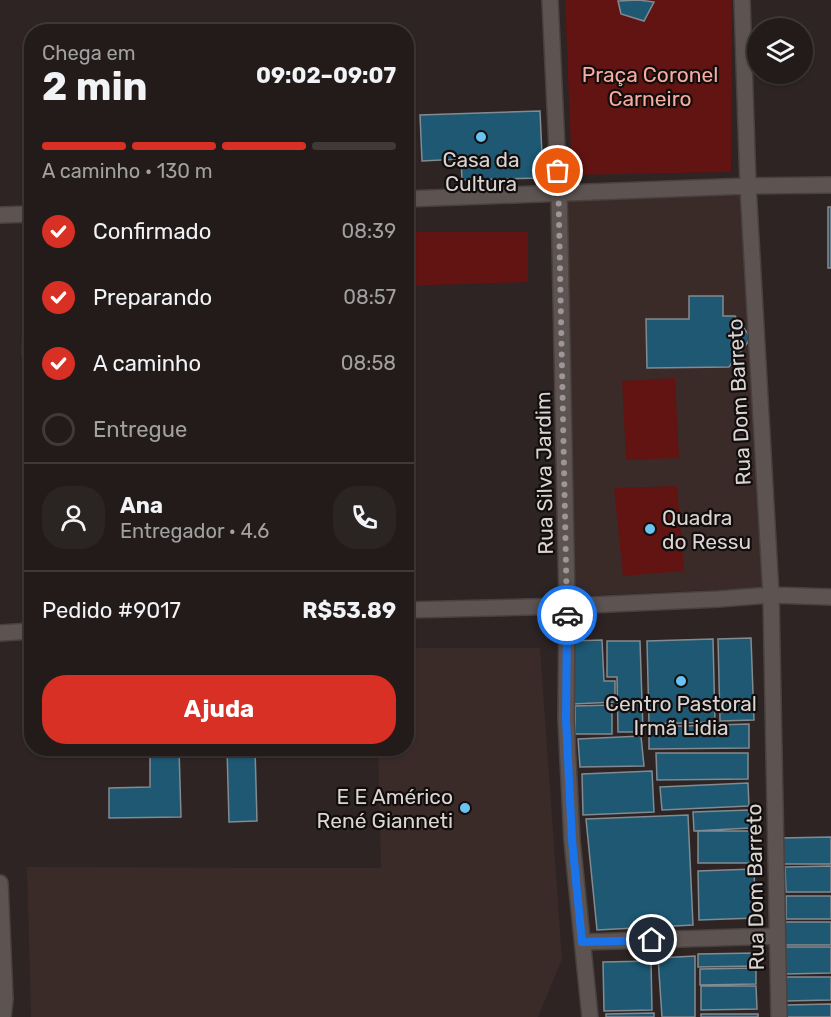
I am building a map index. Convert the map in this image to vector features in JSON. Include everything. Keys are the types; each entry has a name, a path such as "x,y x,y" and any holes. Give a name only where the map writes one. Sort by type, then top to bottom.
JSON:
{"street":[{"name":"Rua Silva Jardim","path":"550,0 559,192 567,606 566,719 572,840 590,1017"},
{"name":"Rua Dom Barreto","path":"742,0 748,186 771,595 779,1017"},
{"path":"414,199 559,192 831,185"},
{"path":"0,215 24,214"},
{"path":"414,610 567,606 771,595 831,597"},
{"path":"0,633 24,632"},
{"path":"0,883 5,999 3,1017"},
{"path":"582,942 776,936"}],"shaded area":[{"path":"742,195 762,588 574,596 566,201"},
{"name":"E E Américo René Gianneti","path":"414,648 540,648 562,959 538,1017 31,1017 27,867 381,868 378,756 414,756"}],"green space":[{"name":"Praça Coronel Carneiro","path":"565,0 732,0 731,172 572,175"},
{"path":"414,232 528,232 528,282 414,286"},
{"path":"675,378 679,458 626,460 622,381"},
{"name":"Quadra do Ressu","path":"677,486 684,571 623,576 614,488"}],"building":[{"path":"618,1 654,2 644,21 621,14"},
{"name":"Casa da Cultura","path":"540,111 543,178 462,180 461,159 422,161 420,115"},
{"path":"828,207 831,207 831,268 828,268"},
{"path":"689,296 723,296 723,316 735,316 751,338 729,367 647,368 646,319 689,319"},
{"path":"751,638 754,720 720,721 718,639"},
{"name":"Centro Pastoral Irmã Lidia","path":"713,639 715,722 649,724 647,641"},
{"path":"602,640 604,681 615,681 615,702 574,704 571,641"},
{"path":"607,641 640,641 643,732 618,732 617,677 607,677"},
{"path":"612,705 612,734 575,734 575,706"},
{"path":"749,724 749,748 649,749 649,727"},
{"path":"641,736 644,766 580,767 578,739"},
{"path":"656,753 748,753 748,779 657,780"},
{"path":"150,756 179,756 181,817 109,818 109,788 150,787"},
{"path":"150,756 179,756 181,817 109,818 109,788 150,787"},
{"path":"150,756 179,756 181,817 109,818 109,788 150,787"},
{"name":"E E Américo René Gianneti","path":"227,756 255,756 257,821 229,822"},
{"name":"E E Américo René Gianneti","path":"227,756 255,756 257,821 229,822"},
{"name":"E E Américo René Gianneti","path":"227,756 255,756 257,821 229,822"},
{"path":"652,771 654,812 583,815 582,774"},
{"path":"748,783 749,806 662,810 660,787"},
{"path":"749,810 750,828 694,831 693,812"},
{"path":"688,815 693,925 597,930 586,819"},
{"path":"698,831 751,831 751,863 698,863"},
{"path":"831,837 831,864 781,864 781,838"},
{"path":"831,866 831,892 786,892 785,867"},
{"path":"754,869 756,918 699,920 698,871"},
{"path":"786,896 831,896 831,919 786,919"},
{"path":"785,922 831,922 831,945 785,945"},
{"path":"785,947 831,947 831,973 785,974"},
{"path":"756,953 756,966 698,967 698,954"},
{"path":"695,956 695,1017 662,1017 658,958"},
{"path":"651,961 652,1010 604,1011 603,962"},
{"path":"756,968 756,984 700,985 700,969"},
{"path":"785,977 831,977 831,1000 785,1001"},
{"path":"701,986 756,986 757,1009 701,1010"},
{"path":"831,1004 831,1017 786,1017 786,1005"},
{"path":"654,1013 654,1017 606,1017 606,1014"},
{"path":"701,1014 758,1014 758,1017 701,1017"}],"way so far":[{"path":"558,171 567,615"}],"place":[{"name":"Casa da Cultura","path":"481,137"},
{"name":"Quadra do Ressu","path":"650,529"},
{"name":"Centro Pastoral Irmã Lidia","path":"681,681"},
{"name":"E E Américo René Gianneti","path":"465,808"}],"route":[{"path":"567,615 566,719 572,840 582,942 652,940"}]}
